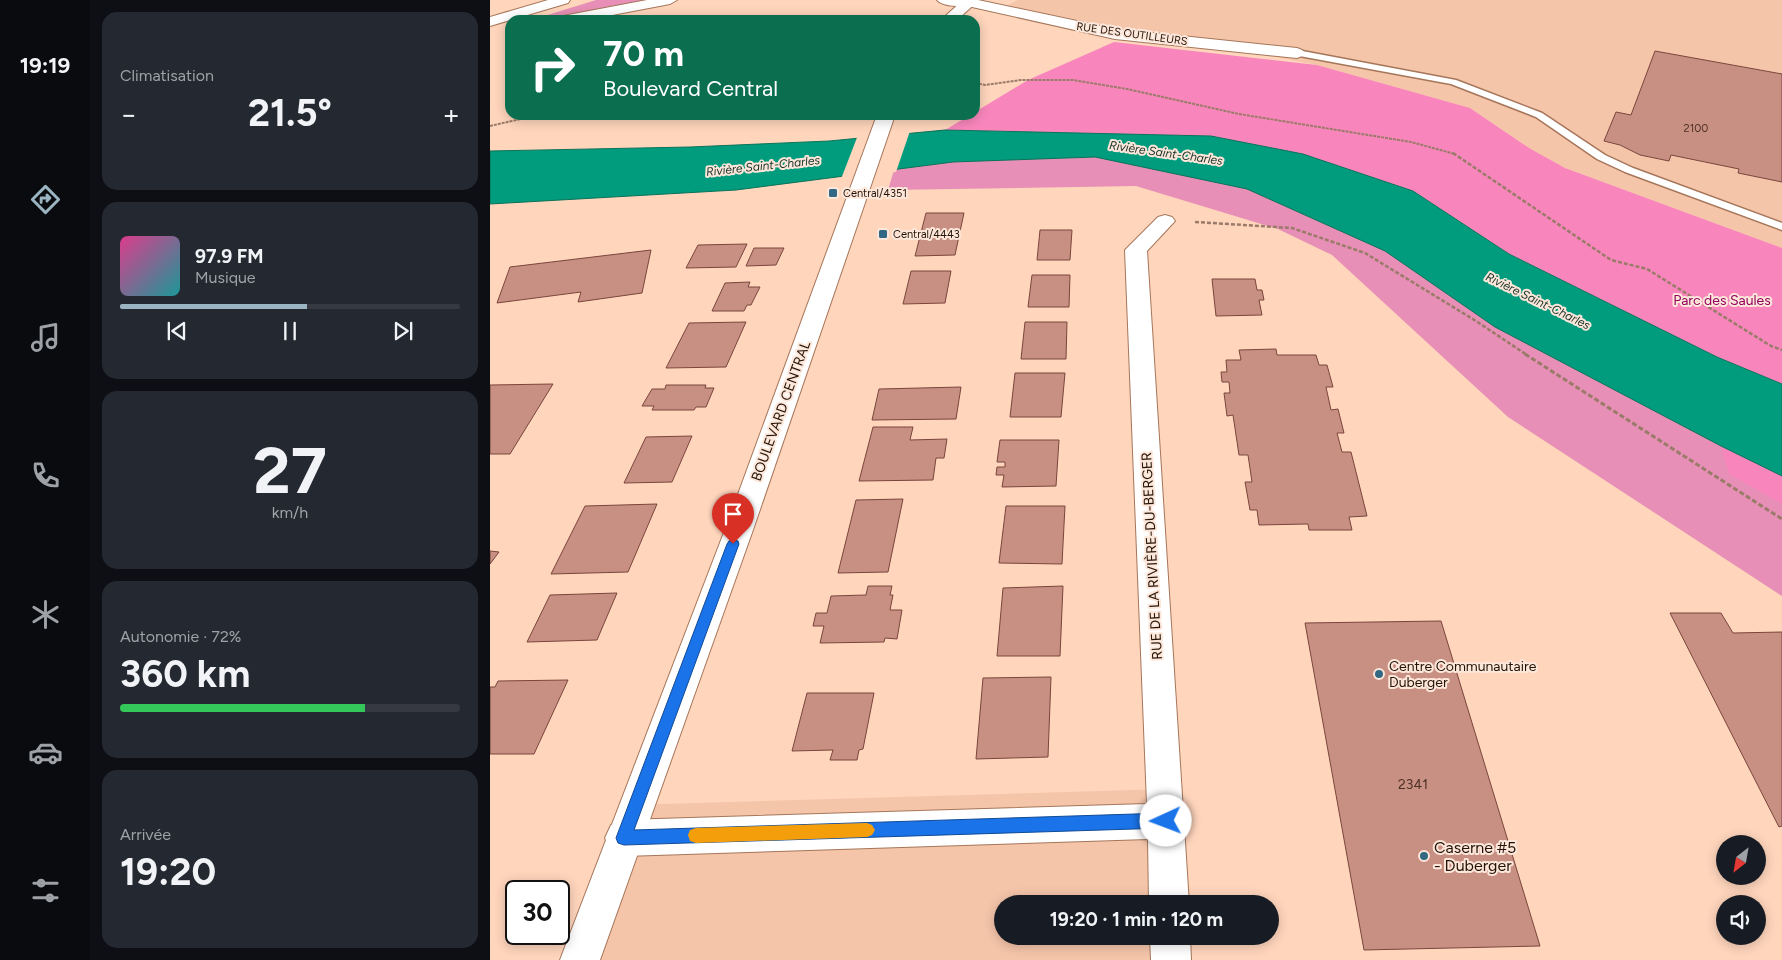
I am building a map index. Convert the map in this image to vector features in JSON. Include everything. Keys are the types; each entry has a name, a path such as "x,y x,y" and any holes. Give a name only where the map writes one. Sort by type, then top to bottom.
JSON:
{"main road":[{"path":"513,15 563,0"},
{"path":"590,15 670,0"},
{"name":"RUE DES OUTILLEURS","path":"944,0 968,1 1115,34 1297,53"},
{"path":"953,15 968,1"},
{"path":"490,22 505,17"},
{"path":"490,36 505,33"},
{"name":"BOULEVARD CENTRAL","path":"580,960 740,527 885,120"},
{"name":"RUE DE LA RIVIÈRE-DU-BERGER","path":"1165,221 1136,250 1169,895"},
{"path":"624,838 1166,821"},
{"path":"1170,945 1171,960"}],"lane":[{"path":"1297,53 1453,82 1539,115 1601,156 1629,170 1782,227"}],"path":[{"path":"980,84 1021,80 1073,80 1127,89 1238,114 1411,142 1453,153 1611,260 1648,269 1772,346 1782,350"},
{"path":"490,126 516,120"},
{"path":"1165,221 1292,228 1365,253 1476,321 1584,393 1782,519"}],"shaded area":[{"path":"596,0 645,0 568,15 548,15"},
{"path":"1018,0 1782,0 1782,248 1565,168 1529,148 1470,108 1317,65 1006,6"},
{"path":"1096,154 1251,186 1390,248 1782,466 1782,596 1508,417 1332,255 1278,229 1136,186 888,190 895,167 953,159"},
{"path":"1166,789 1169,895 994,895 994,945 1170,945 1171,960 578,960 628,805"}],"green space":[{"name":"Parc des Saules","path":"1114,42 1317,65 1470,108 1529,148 1565,168 1782,248 1782,384 1717,357 1509,254 1413,191 1211,136 945,130 962,120 980,120 980,109 1028,80"},
{"path":"1721,446 1782,476 1782,504 1729,474"}],"water":[{"name":"Rivière Saint-Charles","path":"945,130 1211,136 1303,154 1413,191 1509,254 1717,357 1782,384 1782,476 1495,327 1385,251 1247,189 1095,157 953,162 736,190 490,204 490,151 690,147 829,141"}],"pier":[{"path":"910,131 896,172 841,179 858,135"}],"building":[{"path":"1655,51 1782,74 1782,182 1738,173 1739,169 1671,155 1669,161 1640,155 1620,145 1604,141 1616,112 1631,115"},
{"path":"926,213 964,213 955,255 915,256"},
{"path":"1040,230 1072,230 1070,260 1037,260"},
{"path":"747,244 736,267 686,268 698,245"},
{"path":"754,248 784,248 776,265 746,266"},
{"path":"651,250 642,293 578,302 581,292 497,303 510,267"},
{"path":"911,271 951,271 945,303 903,304"},
{"path":"1032,275 1070,275 1069,307 1028,307"},
{"path":"1212,279 1255,279 1257,290 1262,290 1264,300 1259,300 1262,315 1216,316"},
{"path":"750,282 748,287 760,287 751,305 747,305 744,311 712,311 725,283"},
{"path":"746,322 726,367 666,368 689,323"},
{"path":"1025,322 1067,322 1066,359 1021,359"},
{"path":"1276,349 1277,355 1316,355 1319,365 1327,365 1333,387 1326,387 1331,410 1338,409 1344,433 1337,433 1342,452 1351,452 1367,516 1349,517 1352,530 1309,530 1308,524 1259,525 1257,510 1250,510 1245,482 1252,482 1248,455 1239,455 1233,415 1227,416 1224,393 1230,393 1229,382 1222,382 1221,372 1227,372 1226,360 1241,360 1239,350"},
{"path":"1015,373 1065,373 1061,417 1010,417"},
{"path":"553,384 510,454 490,454 490,385"},
{"path":"666,385 706,385 705,388 714,388 706,407 696,407 694,410 652,410 654,406 642,406 652,389 665,389"},
{"path":"961,387 956,419 872,420 879,389"},
{"path":"873,427 913,427 910,440 947,439 944,458 936,458 933,480 859,481"},
{"path":"692,436 672,482 624,483 646,437"},
{"path":"1000,440 1059,440 1056,486 1002,487 1004,475 996,475 997,467 1005,467 1005,462 997,462"},
{"path":"903,499 888,572 838,573 856,500"},
{"path":"657,504 628,572 551,574 585,506"},
{"path":"1006,506 1065,506 1062,564 999,563"},
{"path":"490,551 499,552 490,564"},
{"path":"868,586 892,586 890,595 893,595 890,610 902,610 897,639 885,638 884,642 820,643 824,626 813,626 816,613 827,613 831,596 866,595"},
{"path":"1063,586 1060,656 997,656 1003,588"},
{"path":"617,593 597,640 527,642 550,595"},
{"path":"1670,613 1721,613 1733,633 1782,632 1782,826 1779,827"},
{"path":"1441,621 1540,946 1364,950 1305,623"},
{"path":"1051,677 1048,757 976,759 983,678"},
{"path":"568,680 534,754 490,754 490,687 495,687 498,681"},
{"path":"807,693 874,693 863,749 859,750 857,760 830,760 833,750 792,751"}],"slow traffic":[{"path":"696,835 867,830"}],"place":[{"name":"Central/4351","path":"833,193"},
{"name":"Central/4443","path":"883,234"},
{"name":"Centre Communautaire Duberger","path":"1379,674"},
{"name":"Caserne #5 - Duberger","path":"1424,856"}],"route":[{"path":"733,544 624,838 1166,821"}]}
